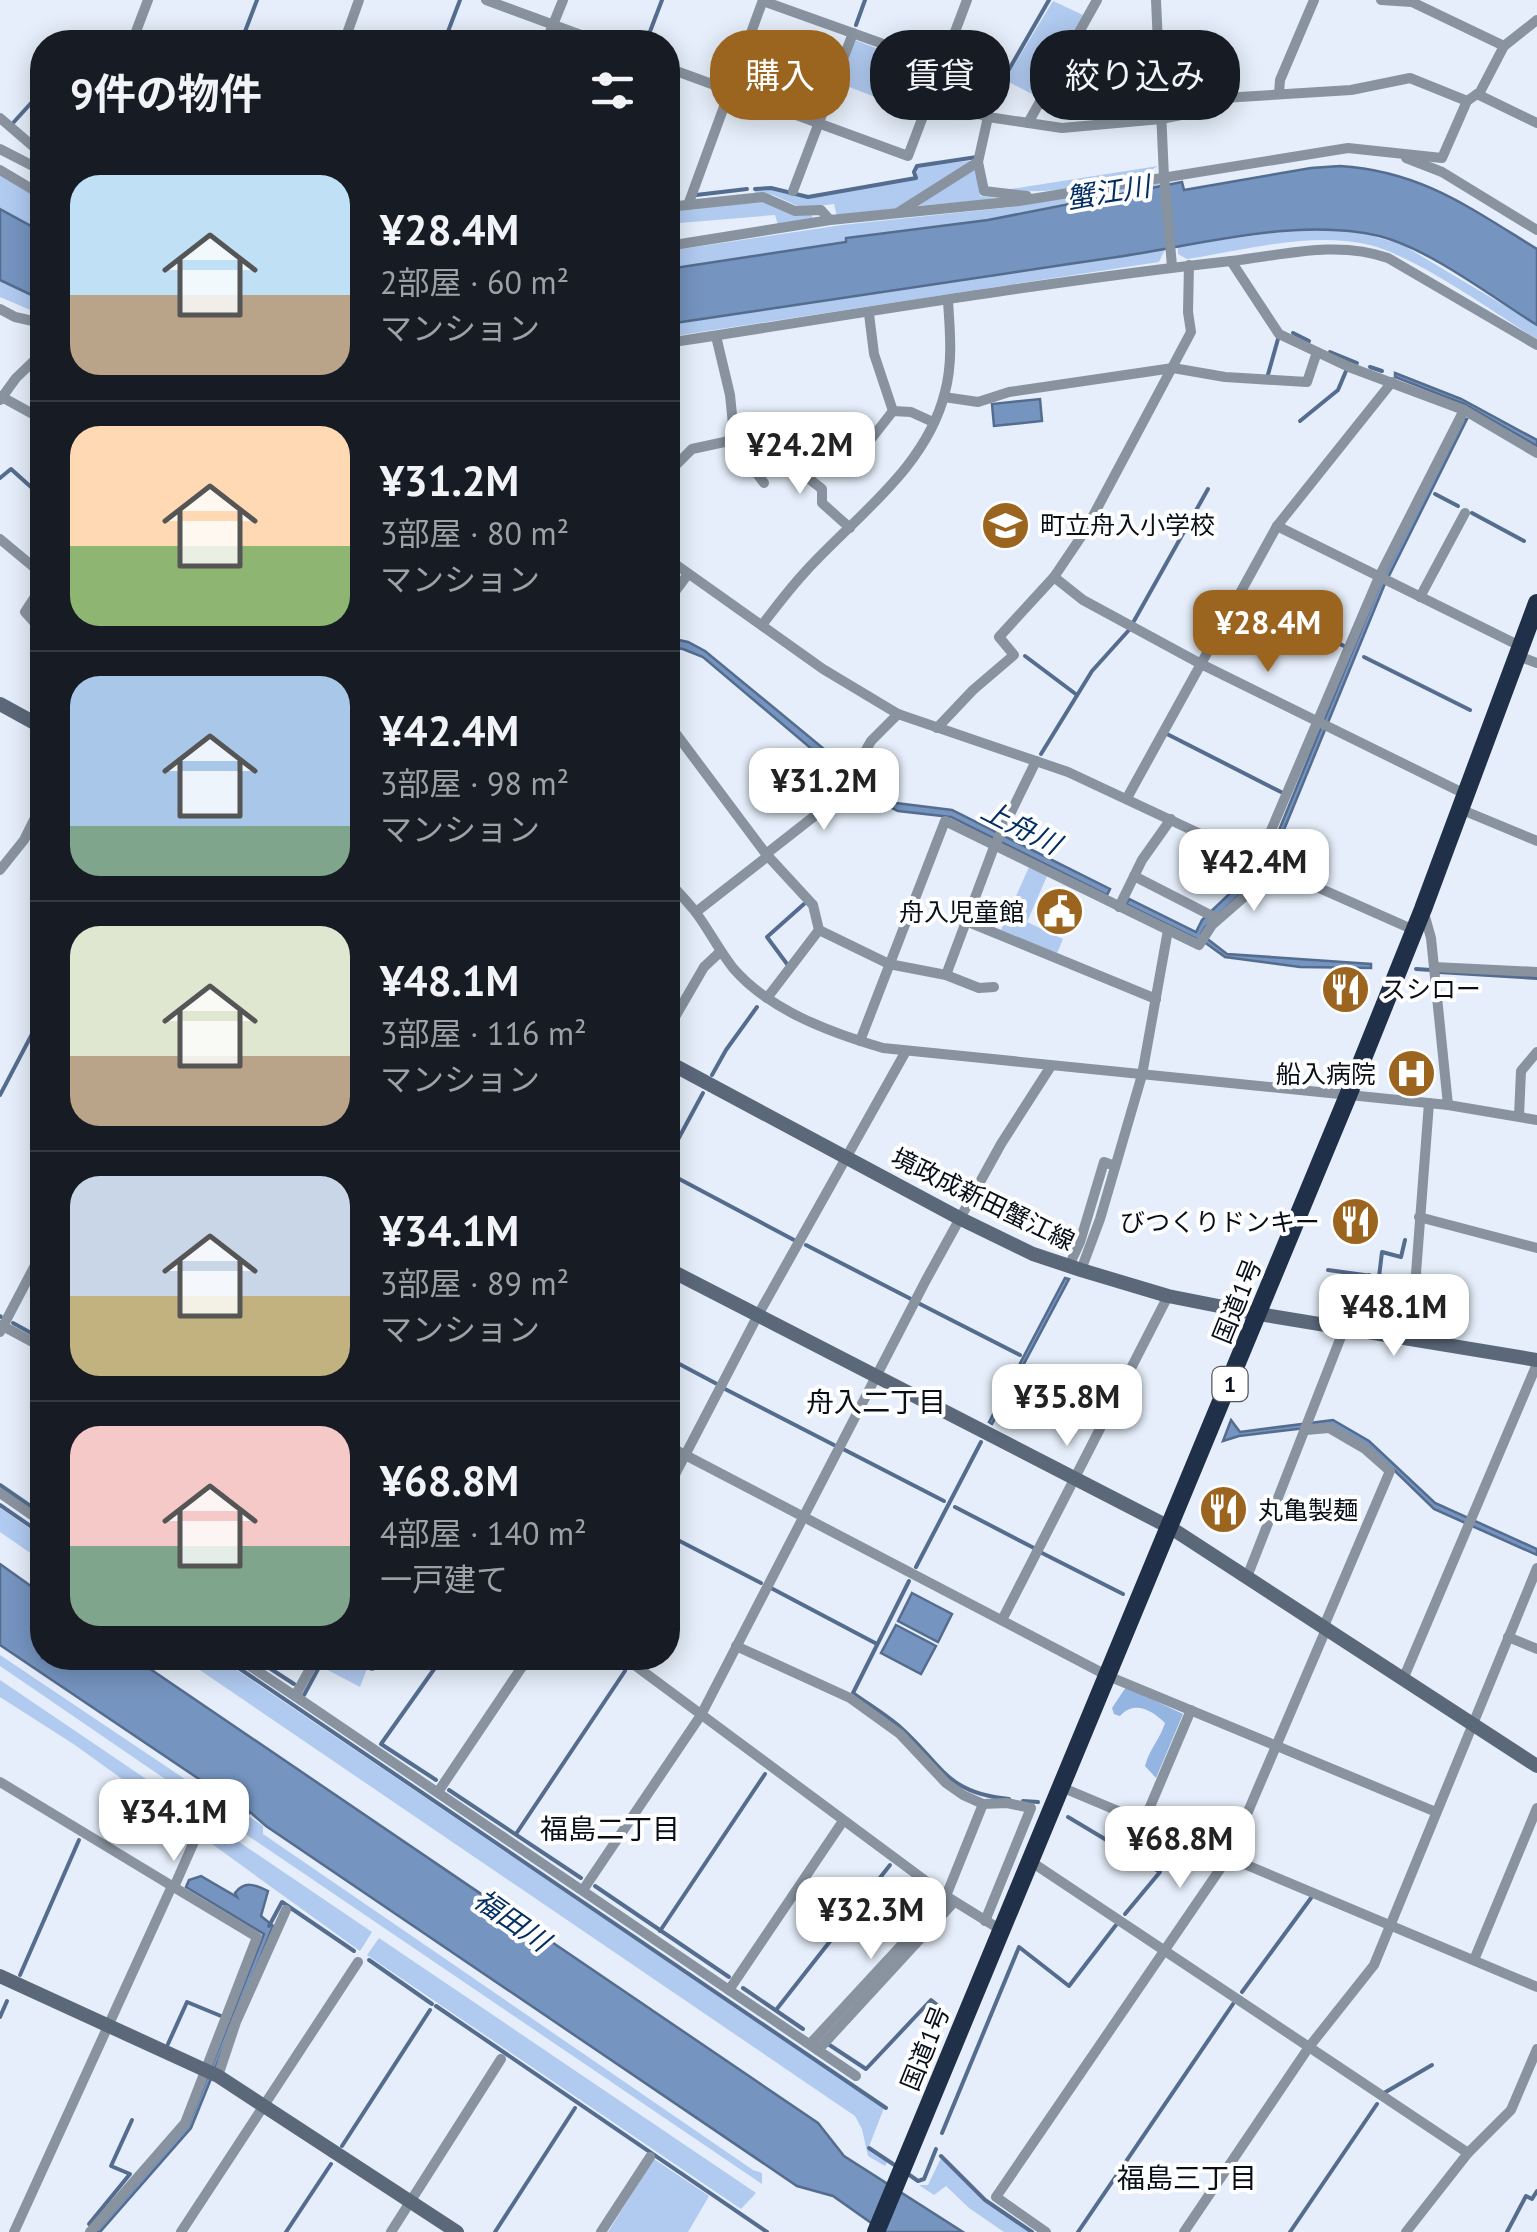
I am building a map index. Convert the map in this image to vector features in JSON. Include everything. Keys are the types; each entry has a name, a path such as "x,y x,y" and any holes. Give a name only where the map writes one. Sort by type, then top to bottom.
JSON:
{"highway":[{"name":"国道1号","path":"876,2232 908,2158 993,1926 1030,1862 1347,1098 1537,604"}],"street":[{"path":"137,30 148,0"},
{"path":"348,30 359,0"},
{"path":"486,0 567,30"},
{"path":"551,30 562,0"},
{"path":"752,30 763,0 870,40"},
{"path":"956,30 967,0"},
{"path":"1028,123 1097,0"},
{"path":"1156,0 1158,30"},
{"path":"1279,94 1280,80 1314,0"},
{"path":"1381,0 1412,2 1504,46"},
{"path":"680,244 830,220 1039,197 1348,148 1442,158 1504,46 1537,20"},
{"path":"793,191 853,34"},
{"path":"680,73 710,84"},
{"path":"1240,97 1351,90 1410,78 1537,123"},
{"path":"0,118 30,148"},
{"path":"688,205 719,120"},
{"path":"811,120 908,156 921,120"},
{"path":"987,120 978,162 984,191 1039,197"},
{"path":"1008,120 1062,128 1151,120"},
{"path":"1162,120 1172,260"},
{"path":"0,149 30,156"},
{"path":"1395,154 1442,172 1537,230"},
{"path":"896,214 978,162"},
{"path":"0,170 30,188"},
{"path":"680,206 764,197 796,211 822,210 830,220"},
{"path":"680,342 868,314 1172,260 1188,265 1328,248 1363,249 1388,258 1537,345"},
{"path":"1231,261 1279,334 1464,410 1537,453"},
{"path":"937,728 1014,655 999,637 1054,577 1088,525 1191,332 1188,265"},
{"path":"762,624 806,571 892,483 933,422 944,397 951,351 948,300"},
{"path":"0,308 30,320"},
{"path":"868,314 874,354 893,411"},
{"path":"716,336 730,395 735,444 764,482"},
{"path":"944,397 978,402 1009,392 1173,368 1224,377 1308,382 1317,352"},
{"path":"30,368 1,398 30,414"},
{"path":"1127,798 1278,526 1392,382"},
{"path":"860,1041 946,821 997,840 1168,930 1203,939 1213,916 1266,865 1383,579 1464,410"},
{"path":"893,411 912,412 933,422"},
{"path":"680,461 692,449 729,440 744,447 765,444 800,431 816,451 841,462 870,439 893,411"},
{"path":"765,444 822,489 822,503 850,528"},
{"path":"1420,597 1465,513"},
{"path":"1278,526 1420,597 1537,663"},
{"path":"0,539 30,564"},
{"path":"680,568 849,687 898,714 1036,761 1127,798 1414,930"},
{"path":"680,585 688,574"},
{"path":"1054,577 1083,600 1537,841"},
{"path":"0,704 30,720"},
{"path":"696,912 840,796 871,741 898,714"},
{"path":"680,739 767,855 813,905 819,930"},
{"path":"946,975 997,840 1036,761"},
{"path":"1119,906 1171,819"},
{"path":"0,870 30,828"},
{"path":"1134,876 1213,916"},
{"path":"680,894 737,972 767,998 844,1037 906,1051 1314,1091 1537,1120"},
{"path":"1422,910 1432,938 1448,1106"},
{"path":"966,920 1156,998"},
{"path":"819,930 889,964 946,975 978,988 994,988"},
{"path":"767,998 819,930"},
{"path":"1075,1268 1104,1162 1116,1166 1142,1075 1168,930"},
{"path":"680,1008 704,967 720,952"},
{"path":"1434,968 1537,972"},
{"path":"680,1465 758,1315 906,1051"},
{"path":"1519,1116 1521,1071 1537,1052"},
{"path":"583,1890 700,1715 876,1375 1001,1144 1051,1066"},
{"name":"境政成新田蟹江線","path":"680,1068 1033,1254 1168,1296 1537,1361"},
{"path":"1412,1339 1428,1104"},
{"path":"1419,1217 1537,1248"},
{"path":"30,1274 1,1328 30,1341"},
{"path":"680,1274 1171,1528 1537,1766"},
{"path":"1002,1620 1168,1296"},
{"path":"1247,1577 1344,1329"},
{"path":"1404,1677 1537,1361"},
{"path":"1046,2232 996,2198 1229,1856 1390,1471 1364,1449 1329,1428 1306,1425"},
{"path":"680,1452 1108,1676 1436,1812"},
{"path":"0,1493 30,1514"},
{"path":"1184,2232 1309,2047 1374,1965 1537,1568"},
{"path":"1508,1637 1537,1650"},
{"path":"642,1670 949,1898 993,1926 1030,1808 1007,1803 983,1804 946,1783 900,1734 850,1698 736,1646"},
{"path":"256,1670 856,2076"},
{"path":"295,1696 309,1670"},
{"path":"438,1792 520,1670"},
{"path":"1144,1821 1191,1710"},
{"path":"0,1782 256,1937 212,2072"},
{"path":"1061,1787 1537,1987"},
{"path":"814,2047 949,1898 983,1804"},
{"path":"1474,1960 1537,1808"},
{"path":"729,1990 844,1821"},
{"path":"14,2232 197,1835"},
{"path":"1030,1862 1468,2153"},
{"path":"90,2232 184,2123 236,2022 286,1910"},
{"path":"180,2232 358,1962"},
{"path":"0,1976 212,2072 457,2232"},
{"path":"1406,2232 1468,2153 1510,2110 1537,2050"},
{"path":"391,2232 502,2059"},
{"path":"601,2232 650,2157"}],"shaded area":[{"path":"1053,1 1083,15 1074,30 1035,30"},
{"path":"1030,39 1030,93 1010,83 1010,72"},
{"path":"855,40 870,46 870,95 850,87 850,53"},
{"path":"976,160 898,209 837,216 834,204 802,208 754,190 771,189 808,198 916,179 918,167"},
{"path":"1158,166 1125,180 1084,188 1004,190"},
{"path":"975,167 980,196 1006,199 913,206"},
{"path":"0,174 30,191 30,225 0,209"},
{"path":"1158,182 1161,187 988,220 847,238 847,242 680,267 680,249 842,225 1012,207"},
{"path":"760,201 812,214 813,220 778,225 775,215 680,223 680,209"},
{"path":"1301,229 1354,231 1401,244 1537,325 1537,339 1432,273 1370,245 1302,241 1187,259 1178,254 1178,246"},
{"path":"1166,247 1159,262 680,335 680,322"},
{"path":"0,280 30,294 30,310 0,297"},
{"path":"1029,867 1047,876 1027,922 1063,939 1057,953 1001,930"},
{"path":"0,1508 30,1529 30,1553 0,1532"},
{"path":"0,1655 237,1814 231,1824 0,1666"},
{"path":"200,1670 237,1670 884,2108 868,2149 887,2162 885,2166 868,2156 855,2116"},
{"path":"328,1670 366,1670 360,1687"},
{"path":"0,1680 372,1932 360,1951 75,1745 0,1697"},
{"path":"1126,1687 1183,1714 1156,1778 1145,1766 1165,1723 1143,1709 1114,1714 1112,1708"},
{"path":"250,1817 263,1826 263,1834 762,2173 762,2184 241,1831"},
{"path":"379,1938 756,2193 741,2209 367,1955"},
{"path":"941,2158 984,2202 1030,2232 1004,2232 946,2186 934,2195 919,2185 928,2185"},
{"path":"654,2159 709,2196 688,2232 608,2232"}],"water":[{"path":"1340,166 1396,175 1467,206 1537,249 1537,325 1439,262 1398,242 1347,231 1315,230 1248,235 680,322 680,267 846,242 846,238 988,220 1182,182 1184,190"},
{"path":"0,209 30,225 30,294 0,280"},
{"path":"1395,373 1461,399 1537,440 1537,446 1464,404 1395,377"},
{"path":"1040,399 1042,421 994,426 992,404"},
{"path":"1461,419 1467,419 1384,586 1272,859 1264,872 1201,934 1227,954 1371,964 1371,968 1300,967 1225,957 1126,904 1129,899 1196,932 1202,920 1268,857 1380,584"},
{"path":"680,640 705,651 870,787 896,803 952,810 1110,889 1107,895 951,817 898,811 866,795 703,657 683,649"},
{"path":"1065,1278 1069,1279 1017,1377 1094,1421 1092,1426 1015,1383 992,1424 989,1422"},
{"path":"1231,1420 1240,1432 1333,1420 1369,1441 1435,1503 1537,1549 1537,1555 1434,1509 1394,1470 1331,1425 1223,1441"},
{"path":"0,1564 30,1585 30,1665 0,1645"},
{"path":"912,1593 952,1614 938,1642 898,1621"},
{"path":"896,1625 936,1646 921,1674 881,1653"},
{"name":"福田川","path":"37,1670 152,1670 818,2123 844,2156 963,2232 884,2232 833,2196 797,2186 250,1812 245,1817 240,1814 242,1808"},
{"path":"201,1876 237,1897 238,1889 246,1885 268,1891 261,1916 273,1926 191,2128 100,2232 95,2232 189,2123 264,1934 186,1887 189,1880"}],"waterway":[{"path":"246,30 257,0"},
{"path":"449,30 460,0"},
{"path":"651,30 662,0"},
{"path":"856,25 865,0"},
{"path":"1010,68 1049,0"},
{"path":"13,123 30,104"},
{"path":"755,189 771,188 808,197 916,178 917,166 977,157"},
{"path":"696,195 747,189"},
{"path":"1293,333 1309,341"},
{"path":"1267,378 1278,339"},
{"path":"1330,352 1357,363"},
{"path":"1370,367 1382,371"},
{"path":"1300,421 1338,390 1346,371"},
{"path":"0,478 11,469 30,486"},
{"path":"1134,621 1208,489"},
{"path":"1435,494 1458,506"},
{"path":"1472,513 1524,541"},
{"path":"1242,597 1344,646"},
{"path":"1041,754 1092,671 1129,630"},
{"path":"1025,656 1077,695"},
{"path":"1364,657 1470,710"},
{"path":"1167,734 1281,792"},
{"path":"787,964 767,937 804,904"},
{"path":"1416,969 1431,970"},
{"path":"1439,972 1537,978"},
{"path":"712,1075 757,1007"},
{"path":"0,1095 30,1038"},
{"path":"680,1136 703,1093"},
{"path":"680,1179 794,1240"},
{"path":"1328,1270 1379,1277 1382,1252 1401,1257 1405,1240"},
{"path":"806,1245 911,1299"},
{"path":"1362,1320 1369,1275"},
{"path":"920,1304 1020,1355"},
{"path":"13,1323 30,1332"},
{"path":"680,1364 717,1384"},
{"path":"725,1389 834,1445"},
{"path":"916,1567 981,1442"},
{"path":"843,1449 944,1501"},
{"path":"0,1485 30,1506"},
{"path":"0,1505 30,1526"},
{"path":"955,1507 1034,1548"},
{"path":"680,1541 761,1583"},
{"path":"1042,1553 1123,1594"},
{"path":"909,1581 853,1693 899,1726 958,1784 971,1791 1009,1799"},
{"path":"771,1588 877,1644"},
{"path":"242,1670 886,2108"},
{"path":"272,1670 294,1684"},
{"path":"304,1695 318,1670"},
{"path":"433,1670 381,1744 436,1780"},
{"path":"516,1834 625,1671"},
{"path":"660,1931 765,1774"},
{"path":"449,1790 581,1878"},
{"path":"1023,1801 1038,1802"},
{"path":"1068,1817 1160,1872 1125,1914"},
{"path":"20,1975 79,1840"},
{"path":"776,2010 890,1865"},
{"path":"595,1886 729,1977"},
{"path":"1242,1992 1311,1898"},
{"path":"269,1926 282,1902 354,1951"},
{"path":"942,2133 1019,1947 1069,1986 1116,1925"},
{"path":"369,1960 432,2004"},
{"path":"743,1988 803,2029"},
{"path":"828,2044 866,2069 931,2000 941,2008"},
{"path":"0,2017 7,2001"},
{"path":"168,2044 187,2002 221,2016"},
{"path":"1078,2232 1233,2004"},
{"path":"436,2006 767,2232"},
{"path":"342,2146 430,2010"},
{"path":"1384,2093 1432,2065"},
{"path":"1290,2232 1377,2104"},
{"path":"495,2232 575,2108"},
{"path":"89,2224 130,2174 111,2166 132,2120"},
{"path":"869,2148 896,2166"},
{"path":"908,2174 918,2181 924,2179 936,2149"},
{"path":"941,2156 985,2200 1032,2232"},
{"path":"286,2232 331,2164"},
{"path":"1507,2232 1526,2196 1532,2199 1537,2191"}],"place":[{"name":"町立舟入小学校","path":"1005,525"},
{"name":"舟入児童館","path":"1059,912"},
{"name":"スシロー","path":"1346,989"},
{"name":"船入病院","path":"1411,1074"},
{"name":"びつくりドンキー","path":"1355,1222"},
{"name":"丸亀製麺","path":"1223,1510"}],"district":[{"name":"舟入二丁目","path":"876,1402"},
{"name":"福島二丁目","path":"610,1829"},
{"name":"福島三丁目","path":"1187,2178"}],"water label":[{"name":"蟹江川","path":"1108,192"},
{"name":"上舟川","path":"1021,827"}]}
